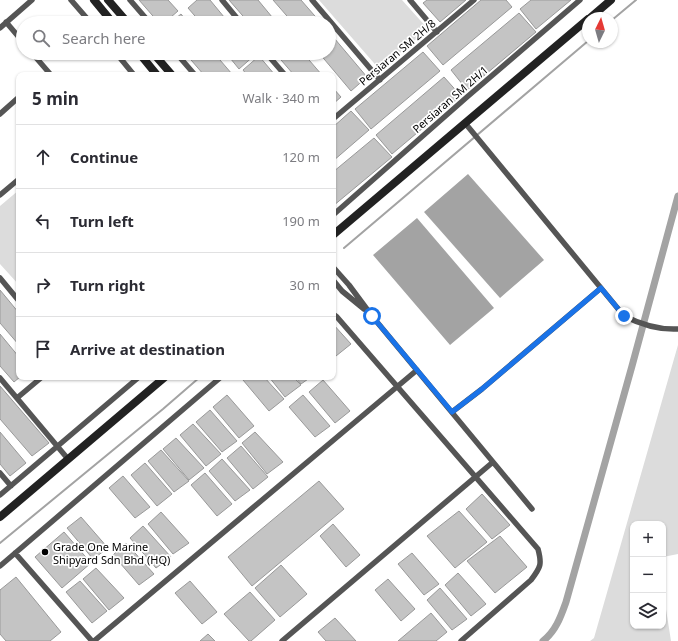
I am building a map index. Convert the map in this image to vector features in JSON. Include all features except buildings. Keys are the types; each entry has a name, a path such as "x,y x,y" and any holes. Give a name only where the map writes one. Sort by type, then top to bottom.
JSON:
{"street":[{"path":"0,28 32,0"},
{"path":"71,0 85,16"},
{"path":"94,0 107,16"},
{"path":"108,0 122,16"},
{"path":"130,0 144,16"},
{"path":"222,0 235,16"},
{"path":"312,0 326,16"},
{"path":"410,0 437,32"},
{"name":"Persiaran SM 2H/8","path":"336,117 474,0"},
{"name":"Persiaran SM 2H/1","path":"336,212 580,0"},
{"path":"597,12 611,0"},
{"path":"6,22 16,34"},
{"path":"336,230 582,25"},
{"path":"336,28 380,80"},
{"path":"37,60 46,72"},
{"path":"122,60 132,72"},
{"path":"145,60 155,72"},
{"path":"159,60 169,72"},
{"path":"182,60 192,72"},
{"path":"272,60 282,72"},
{"path":"0,114 16,100"},
{"path":"465,123 624,316 668,330 678,330"},
{"path":"0,195 16,182"},
{"path":"336,270 532,509"},
{"path":"0,278 16,297"},
{"path":"336,284 342,291 372,316"},
{"path":"452,412 482,389 601,288"},
{"path":"336,316 538,549 540,559 539,570 531,580 461,641"},
{"path":"15,553 93,641 417,370"},
{"path":"0,378 68,459"},
{"path":"17,398 38,380"},
{"path":"0,495 135,380"},
{"path":"0,517 161,380"},
{"path":"0,566 217,380"},
{"path":"282,641 493,462"},
{"path":"0,473 11,486"}],"shaded area":[{"path":"319,0 402,0 428,29 380,70 336,20 336,16 333,16"},
{"path":"468,174 544,260 500,298 424,212"},
{"path":"16,193 16,282 0,264 0,206"},
{"path":"417,218 494,308 450,345 373,255"},
{"path":"678,345 678,554 666,556 666,521 630,521 630,629 666,629 666,609 671,641 590,641 594,638"}],"waterway":[{"path":"618,15 636,0"},
{"path":"344,248 582,46"},
{"path":"543,641 555,628 566,602 678,196"},
{"path":"0,543 197,380"}],"place":[{"name":"Grade One Marine Shipyard Sdn Bhd (HQ)","path":"45,552"}],"route":[{"path":"372,316 452,412 482,389 601,288 624,316"}]}
